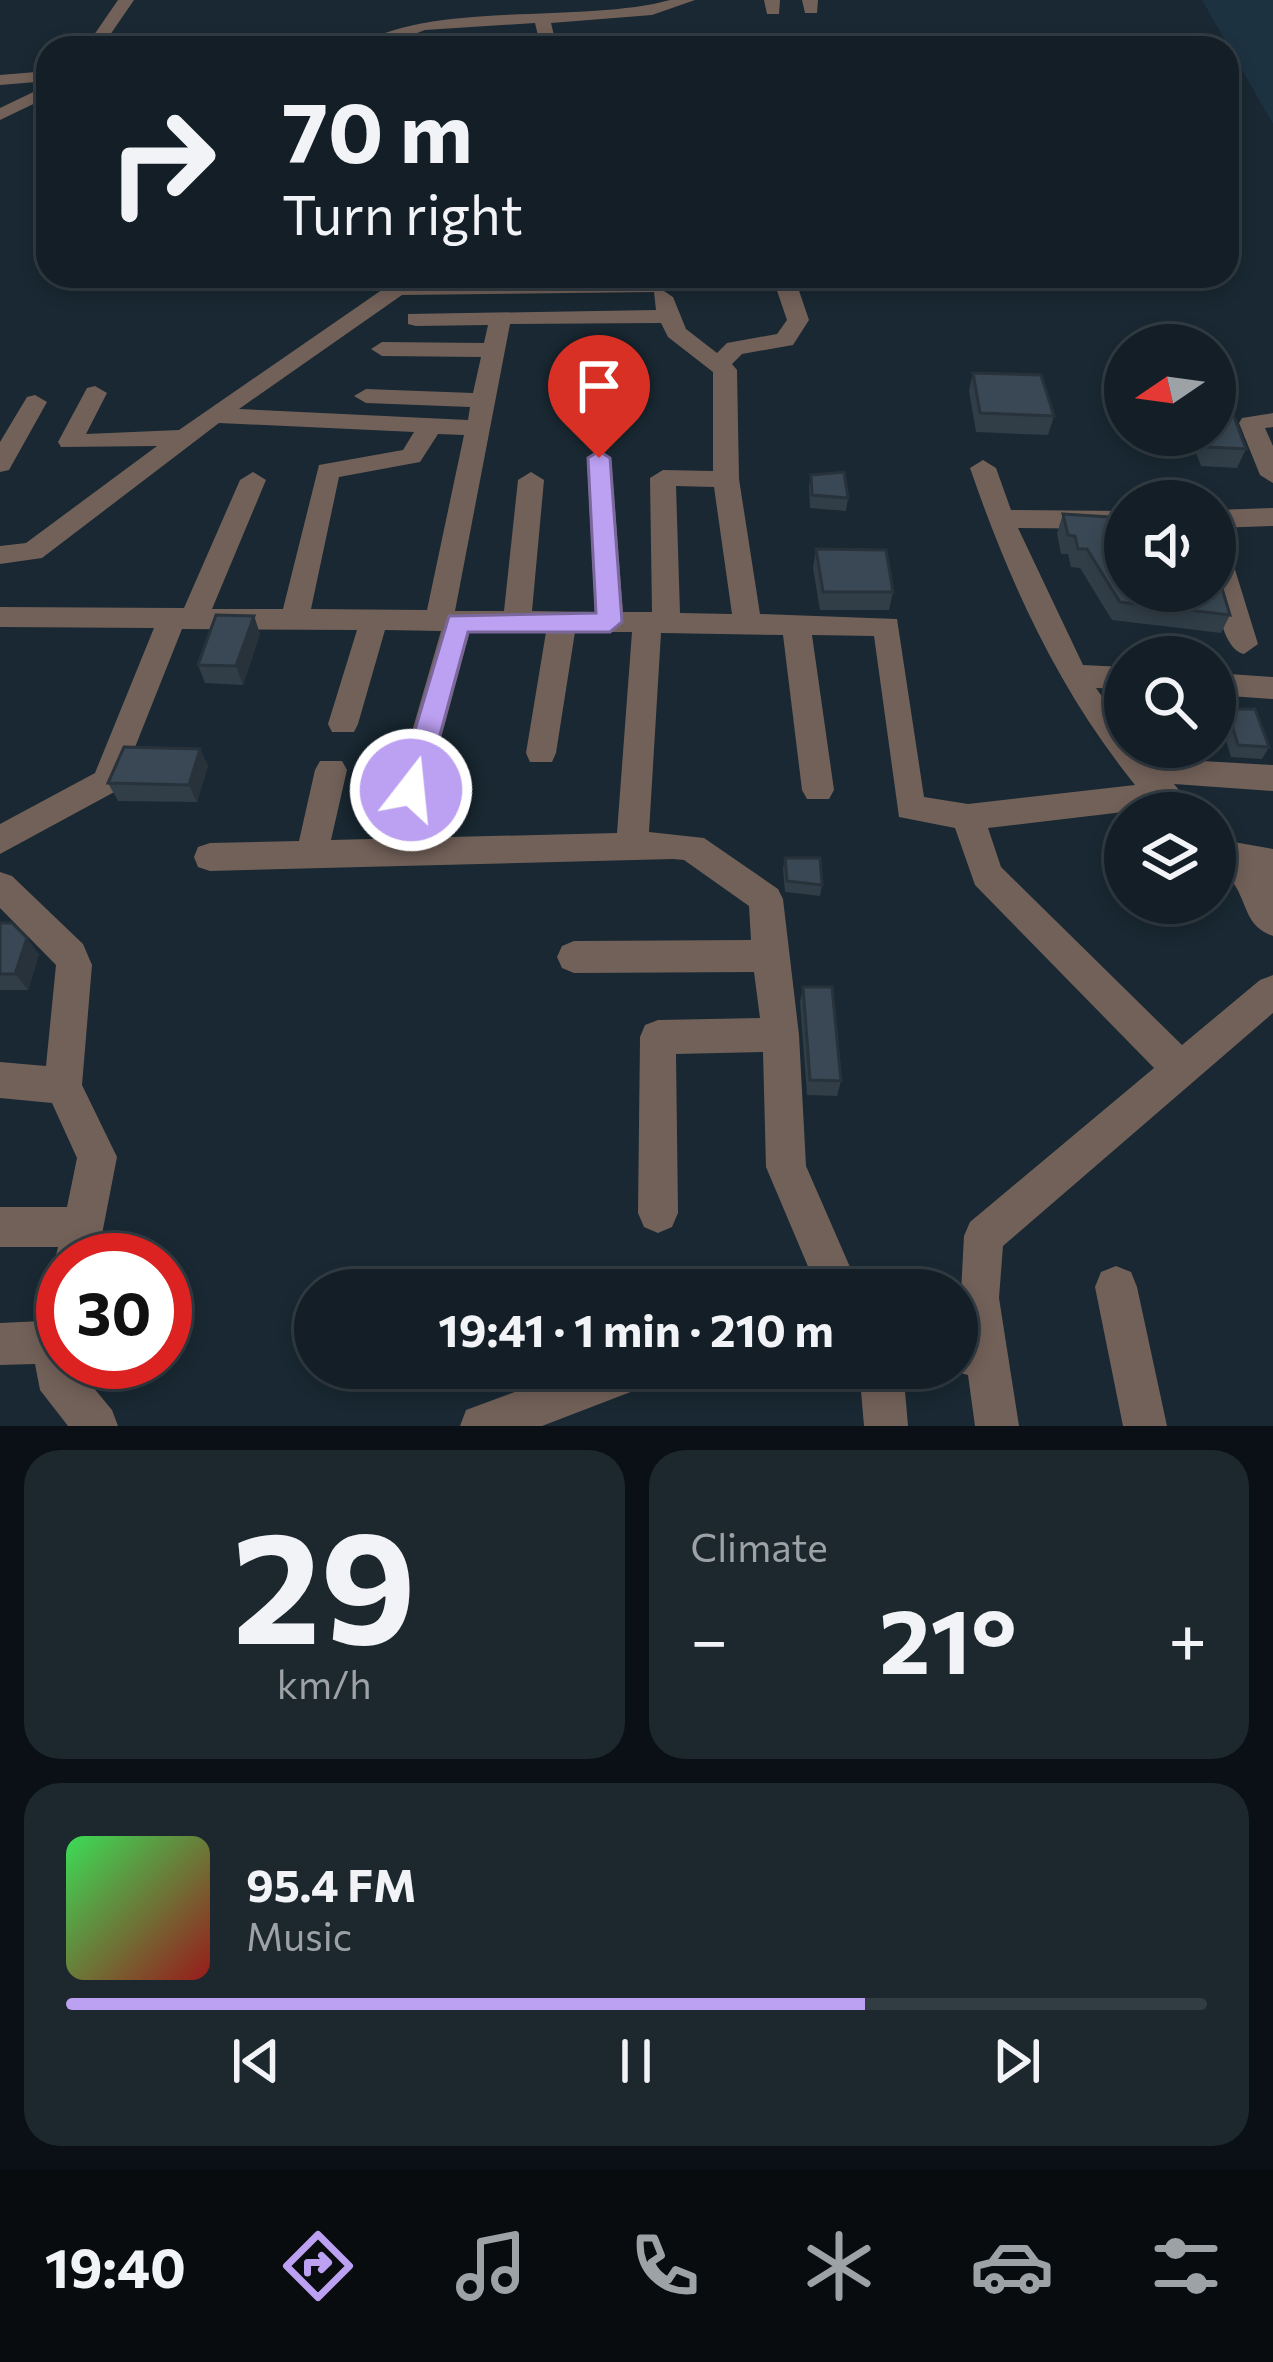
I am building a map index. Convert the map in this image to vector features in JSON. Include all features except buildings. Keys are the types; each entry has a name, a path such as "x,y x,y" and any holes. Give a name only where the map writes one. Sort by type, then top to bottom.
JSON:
{"street":[{"path":"101,36 126,0"},
{"path":"377,36 383,30 466,9 534,19 653,14 687,0"},
{"path":"510,36 512,26 534,19"},
{"path":"534,19 543,36"},
{"path":"6,73 36,62"},
{"path":"6,73 36,75"},
{"path":"0,115 36,96"},
{"path":"0,555 33,552 214,415 397,288"},
{"path":"659,288 667,316 681,337 720,363 726,375 726,479 747,624"},
{"path":"720,363 735,348 785,340 798,320 787,288"},
{"path":"416,320 667,316"},
{"path":"411,790 449,622 476,428 500,320"},
{"path":"382,349 493,350"},
{"path":"95,393 70,442 185,437"},
{"path":"366,396 481,400"},
{"path":"0,464 35,402"},
{"path":"214,415 476,428"},
{"path":"1273,420 1251,423 1273,475"},
{"path":"295,618 328,471 411,456 431,425"},
{"path":"599,458 610,622"},
{"path":"983,468 1024,586 1073,676 1161,792"},
{"path":"632,846 656,623 663,478 726,479"},
{"path":"0,840 107,781 254,480"},
{"path":"517,622 531,480"},
{"path":"1236,519 1273,518"},
{"path":"1000,519 1104,520"},
{"path":"1234,612 1244,644"},
{"path":"0,617 887,626 910,808 968,817 1104,800"},
{"path":"343,724 374,619"},
{"path":"541,753 562,622"},
{"path":"796,625 818,790"},
{"path":"1073,676 1104,677"},
{"path":"1236,685 1273,688"},
{"path":"312,854 332,770"},
{"path":"1169,792 1273,778"},
{"path":"968,817 987,875 1179,1067"},
{"path":"210,857 684,846 759,892 767,907 769,956 782,1035 786,1168 830,1269"},
{"path":"1248,866 1258,904 1273,921"},
{"path":"0,886 70,955 74,965 63,1086 98,1157 82,1233"},
{"path":"574,957 769,956"},
{"path":"975,1269 984,1236 1273,991"},
{"path":"658,1213 658,1037 782,1035"},
{"path":"0,1080 63,1086"},
{"path":"0,1227 36,1235"},
{"path":"1116,1288 1145,1426"},
{"path":"0,1344 36,1337"},
{"path":"978,1368 998,1426"},
{"path":"66,1389 96,1426"},
{"path":"482,1426 582,1389"},
{"path":"883,1389 886,1426"}],"shaded area":[{"path":"1202,0 1273,0 1273,124 1239,65 1239,36 1223,36"}],"route":[{"path":"411,790 458,622 610,622 599,458"}]}
